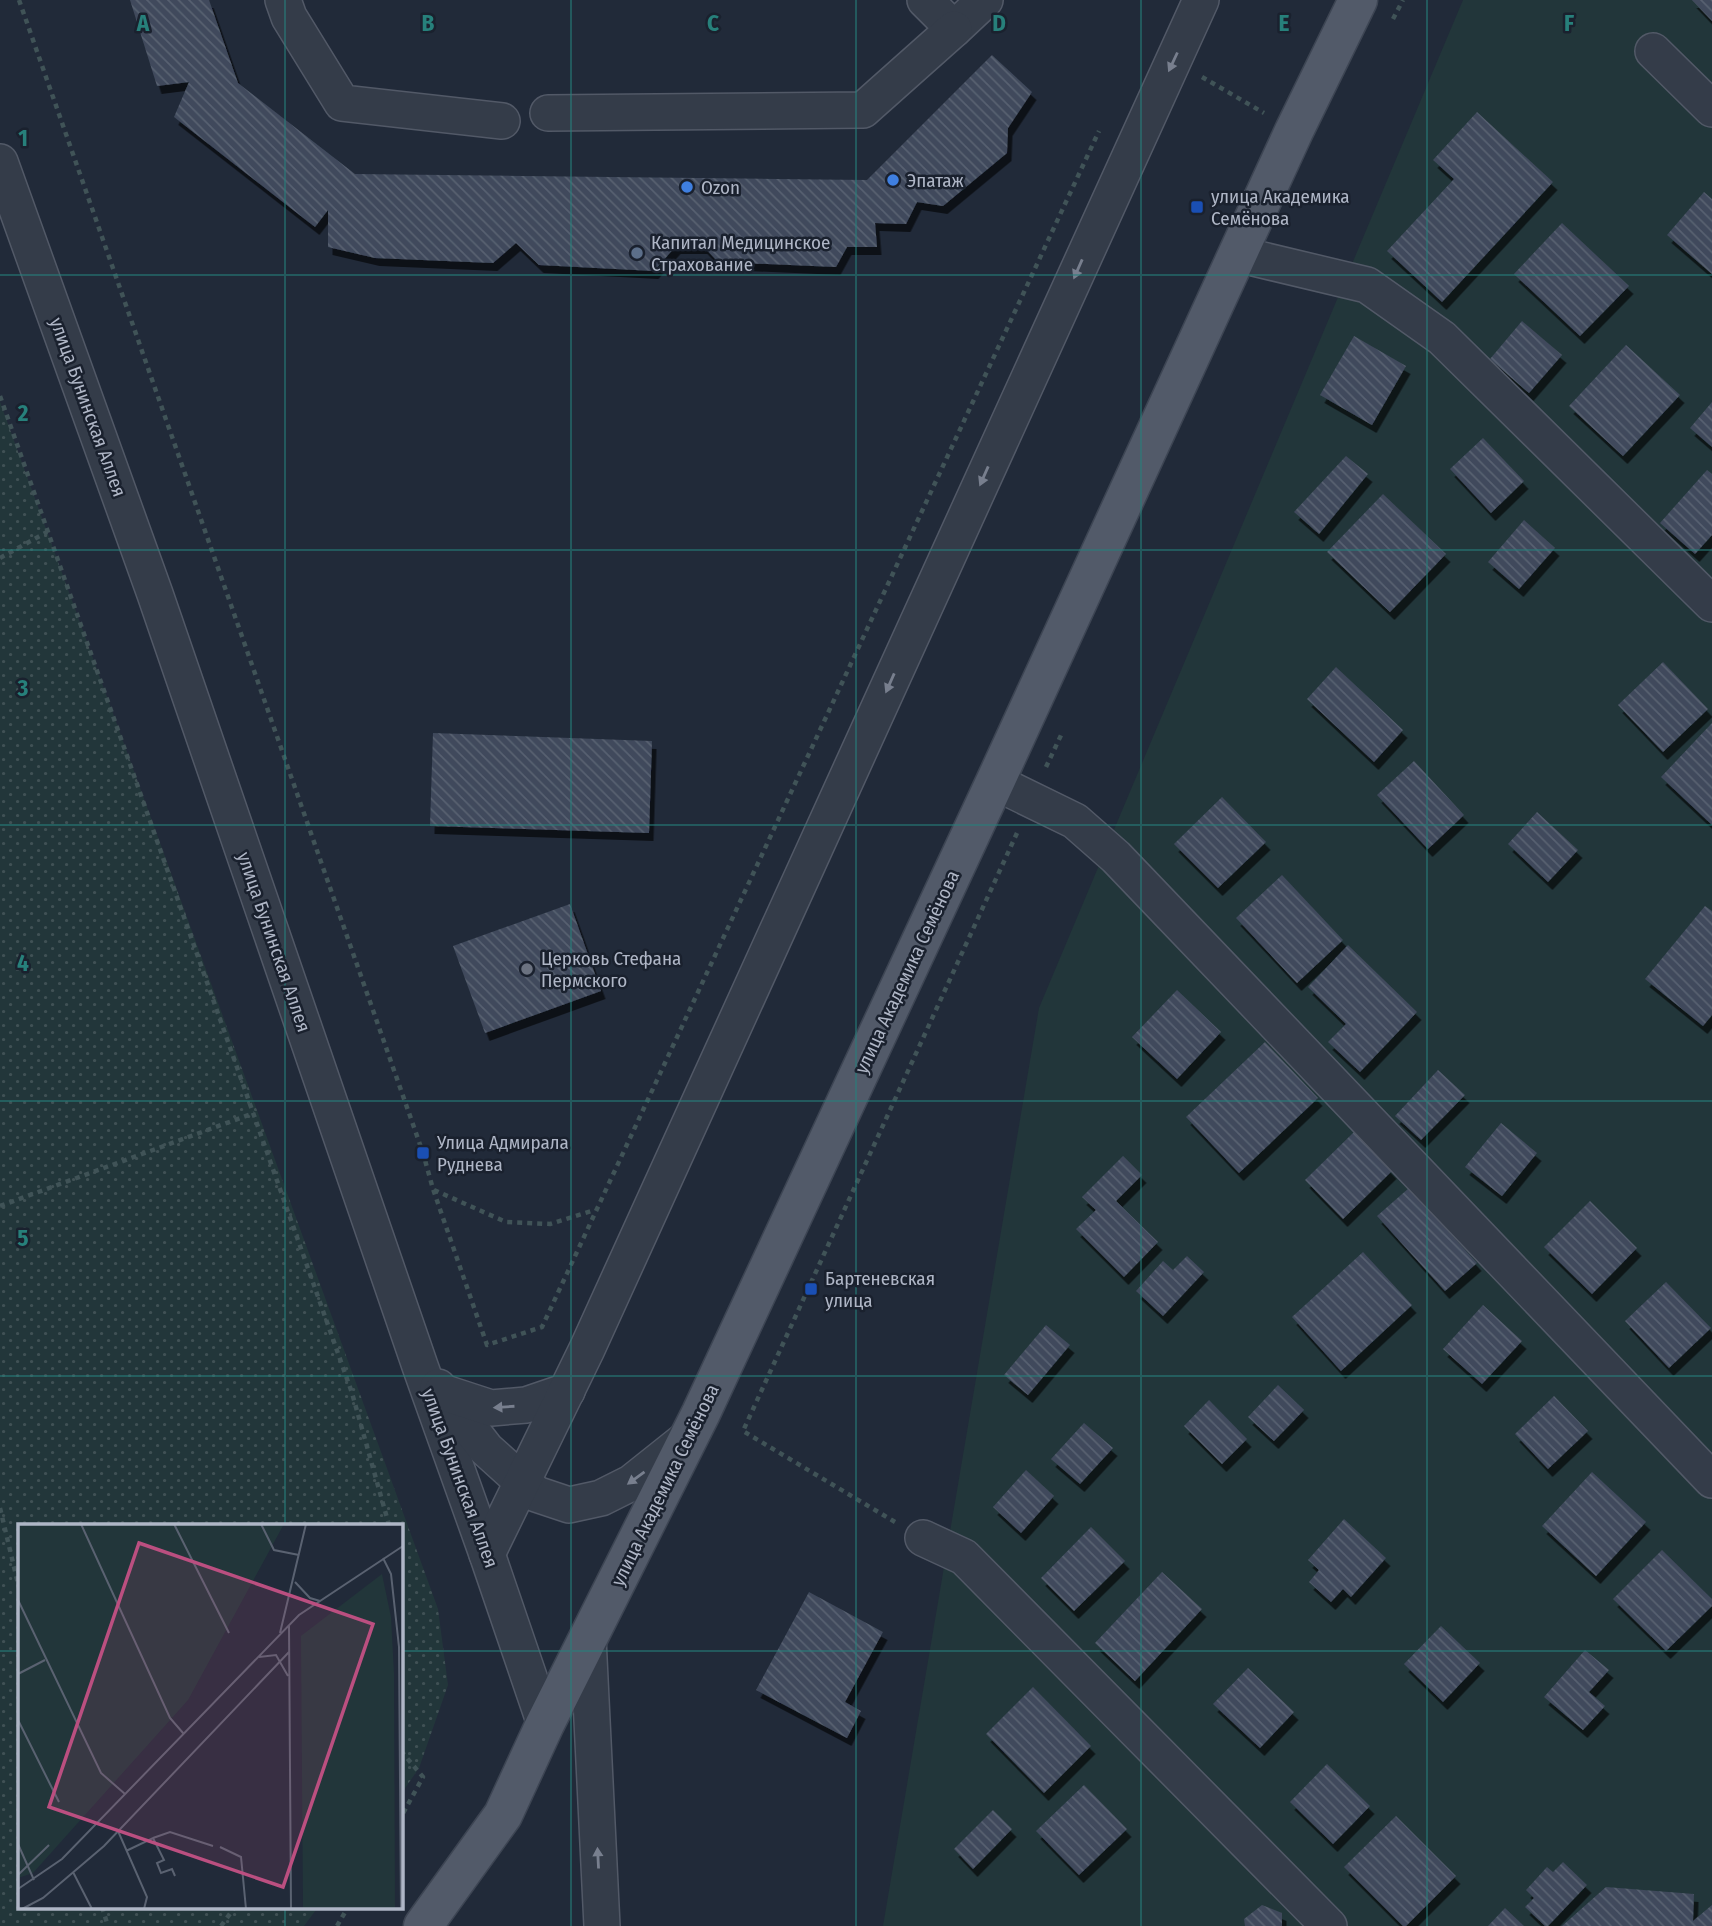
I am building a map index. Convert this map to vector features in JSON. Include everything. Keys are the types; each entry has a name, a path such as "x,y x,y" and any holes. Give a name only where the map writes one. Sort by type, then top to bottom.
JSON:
{"main road":[{"name":"улица Академика Семёнова","path":"423,1926 503,1815 545,1724 690,1436 1294,131 1358,0"}],"street":[{"path":"283,0 289,17 342,103 502,121"},
{"path":"925,0 954,29"},
{"path":"548,113 863,110 985,0"},
{"path":"487,1554 567,1391 1201,0"},
{"path":"1653,51 1712,109"},
{"name":"улица Бунинская Аллея","path":"0,162 431,1379 545,1724"},
{"path":"1237,254 1367,285 1442,338 1712,604"},
{"path":"995,782 1075,821 1116,857 1712,1480"},
{"path":"431,1379 491,1408 526,1405 567,1391"},
{"path":"431,1379 486,1449 522,1482 536,1494 569,1505 601,1498 631,1483 690,1436"},
{"path":"923,1538 964,1557 1329,1926"},
{"path":"588,1638 602,1926"}],"path":[{"path":"19,0 405,1101 487,1345 542,1327 1099,131"},
{"path":"0,396 352,1393 389,1524"},
{"path":"0,558 47,532"},
{"path":"0,1206 254,1113"},
{"path":"433,1189 506,1222 550,1224 596,1210"},
{"path":"743,1431 923,1538"},
{"path":"0,1508 18,1584"},
{"path":"402,1752 424,1777 402,1815"},
{"path":"103,1909 108,1926"},
{"path":"220,1926 233,1909"},
{"path":"337,1926 347,1909"}],"green space":[{"path":"1463,0 1712,0 1712,1926 883,1926 1039,1008"},
{"path":"0,402 438,1609 448,1685 419,1768 402,1793 402,1524 18,1524 18,1909 317,1909 304,1926 0,1926"}],"building":[{"path":"130,0 209,0 238,83 355,174 867,180 992,55 1032,92 1008,128 1007,153 943,206 917,202 906,224 875,223 877,247 847,247 836,267 718,262 703,246 676,246 654,271 539,265 516,243 493,263 375,258 328,247 328,210 315,227 174,117 189,82 157,86"},
{"path":"1692,0 1712,0 1712,21"},
{"path":"1477,112 1553,182 1442,302 1387,251 1454,179 1433,160"},
{"path":"1704,192 1712,199 1712,274 1667,235"},
{"path":"1562,223 1629,286 1580,336 1514,274"},
{"path":"1522,321 1562,355 1529,393 1490,359"},
{"path":"1354,336 1406,366 1372,425 1320,395"},
{"path":"1626,345 1680,395 1623,456 1569,406"},
{"path":"1712,402 1712,447 1690,428"},
{"path":"1483,438 1524,481 1491,513 1450,469"},
{"path":"1346,456 1368,474 1319,534 1294,512"},
{"path":"1707,470 1712,474 1712,535 1695,554 1660,523"},
{"path":"1383,494 1446,554 1390,612 1327,552"},
{"path":"1524,520 1555,548 1519,589 1488,562"},
{"path":"1663,662 1708,709 1663,752 1618,705"},
{"path":"1336,667 1403,730 1374,762 1307,699"},
{"path":"1712,723 1712,825 1661,777"},
{"path":"433,733 652,741 649,833 430,826"},
{"path":"1414,761 1464,815 1428,849 1377,795"},
{"path":"1222,797 1266,842 1218,888 1174,844"},
{"path":"1537,812 1578,850 1548,882 1508,844"},
{"path":"1282,875 1343,940 1297,983 1236,918"},
{"name":"Церковь Стефана Пермского","path":"570,904 601,991 485,1033 453,946"},
{"path":"1705,906 1712,911 1712,1015 1703,1026 1645,979"},
{"path":"1348,945 1417,1012 1360,1072 1328,1042 1346,1024 1308,987"},
{"path":"1177,990 1221,1032 1177,1079 1132,1037"},
{"path":"1265,1042 1318,1098 1239,1173 1186,1117"},
{"path":"1438,1070 1465,1095 1421,1140 1395,1116"},
{"path":"1501,1123 1537,1153 1502,1196 1465,1167"},
{"path":"1354,1132 1392,1171 1343,1219 1305,1180"},
{"path":"1123,1156 1142,1175 1116,1201 1158,1242 1124,1277 1076,1229 1096,1210 1082,1197"},
{"path":"1409,1188 1477,1263 1445,1291 1377,1216"},
{"path":"1590,1201 1637,1248 1592,1294 1544,1247"},
{"path":"1363,1252 1412,1305 1341,1371 1292,1317"},
{"path":"1187,1256 1204,1272 1163,1316 1136,1291 1163,1261 1173,1270"},
{"path":"1666,1282 1711,1328 1669,1368 1625,1321"},
{"path":"1483,1305 1522,1341 1482,1384 1443,1349"},
{"path":"1046,1325 1070,1345 1028,1395 1004,1375"},
{"path":"1278,1385 1304,1410 1274,1441 1248,1417"},
{"path":"1554,1396 1588,1431 1548,1469 1515,1434"},
{"path":"1209,1400 1247,1439 1222,1464 1184,1426"},
{"path":"1084,1423 1113,1448 1080,1484 1051,1459"},
{"path":"1026,1470 1054,1496 1021,1533 993,1507"},
{"path":"1592,1472 1646,1522 1596,1576 1542,1526"},
{"path":"1344,1519 1386,1558 1351,1597 1343,1589 1331,1602 1309,1582 1319,1570 1308,1560"},
{"path":"1091,1527 1125,1561 1074,1611 1041,1578"},
{"path":"1662,1550 1712,1599 1712,1606 1666,1651 1613,1599"},
{"path":"1162,1572 1202,1609 1135,1681 1095,1643"},
{"path":"809,1592 883,1632 845,1702 861,1711 847,1738 756,1690"},
{"path":"1441,1626 1480,1663 1443,1702 1404,1664"},
{"path":"1585,1650 1609,1670 1589,1692 1605,1706 1583,1730 1544,1697"},
{"path":"1248,1668 1294,1712 1260,1748 1213,1704"},
{"path":"1033,1687 1091,1746 1044,1793 986,1734"},
{"path":"1327,1764 1370,1806 1333,1844 1290,1802"},
{"path":"1084,1785 1127,1829 1079,1875 1036,1831"},
{"path":"993,1810 1012,1829 973,1869 954,1849"},
{"path":"1396,1816 1456,1876 1406,1926 1344,1867"},
{"path":"1563,1862 1587,1885 1545,1926 1525,1907 1534,1898 1526,1890 1547,1867 1553,1872"},
{"path":"1606,1887 1694,1894 1693,1921 1712,1905 1712,1926 1562,1926"},
{"path":"1262,1905 1282,1913 1282,1926 1245,1926 1244,1919"},
{"path":"1505,1908 1524,1926 1488,1926"}],"place":[{"name":"Эпатаж","path":"893,180"},
{"name":"Ozon","path":"687,187"},
{"name":"улица Академика Семёнова","path":"1197,207"},
{"name":"Капитал Медицинское Страхование","path":"637,253"},
{"name":"Церковь Стефана Пермского","path":"527,969"},
{"name":"Улица Адмирала Руднева","path":"423,1153"},
{"name":"Бартеневская улица","path":"811,1289"}]}
